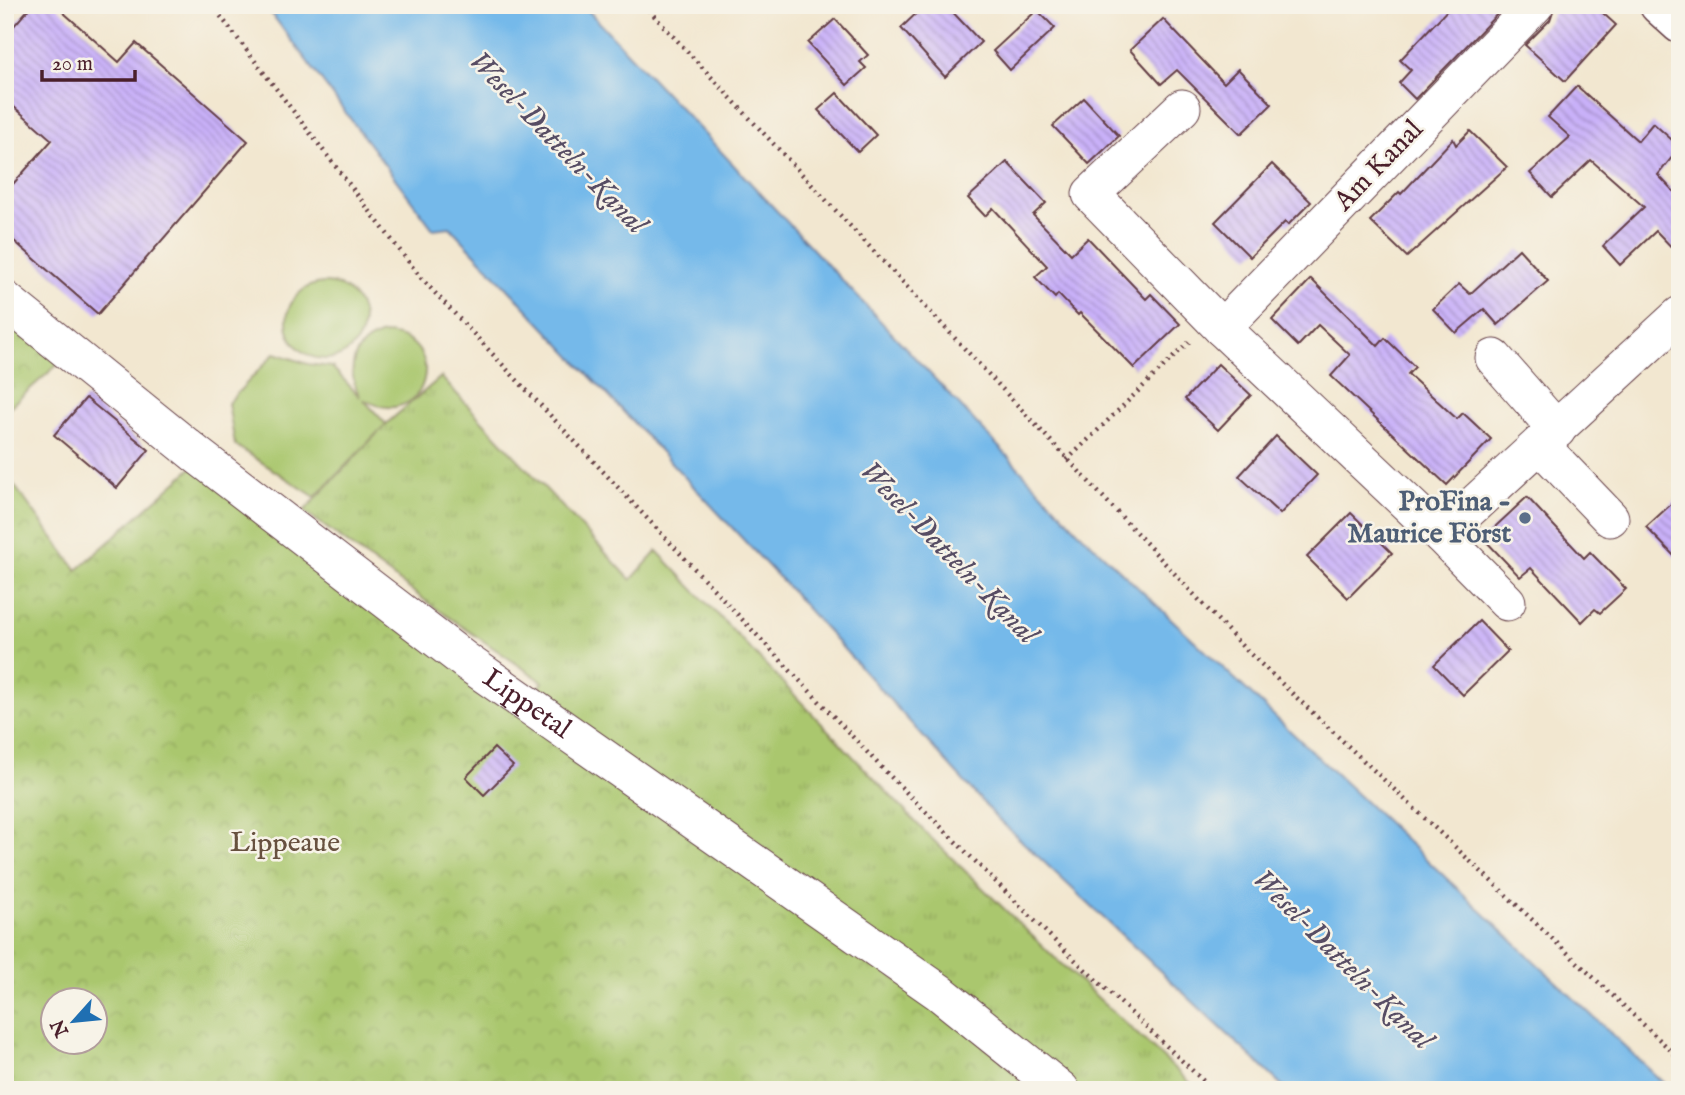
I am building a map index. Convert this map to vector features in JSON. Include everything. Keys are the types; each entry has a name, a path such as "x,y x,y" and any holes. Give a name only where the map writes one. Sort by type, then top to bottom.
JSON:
{"main road":[{"path":"1659,5 1680,24"}],"street":[{"name":"Am Kanal","path":"1217,323 1535,5"},
{"path":"1182,108 1091,194 1217,323 1441,535 1507,602"},
{"name":"Lippetal","path":"5,300 197,455 467,662 939,992 1062,1090"},
{"path":"1441,535 1680,314"},
{"path":"1494,358 1548,438 1609,519"}],"path":[{"path":"212,5 421,278 882,768 1055,941 1213,1090"},
{"path":"643,5 1243,647 1680,1059"},
{"path":"1067,460 1217,323"}],"green space":[{"path":"325,283 339,286 352,294 360,307 363,321 360,335 352,348 339,356 325,359 311,356 298,348 290,335 287,321 290,307 298,294 311,286"},
{"path":"5,312 64,359 5,411"},
{"path":"383,334 405,339 419,350 425,365 424,381 416,395 403,405 385,407 363,399 386,424 315,497 235,445 228,403 275,353 308,364 332,367 360,397 353,377 354,359 364,344"},
{"path":"441,377 631,580 657,551 926,833 1058,961 1198,1090 1081,1090 532,698 543,682 434,607 304,511 386,424"},
{"name":"Lippeaue","path":"196,464 1047,1090 5,1090 5,473 77,570"}],"water":[{"name":"Wesel-Datteln-Kanal","path":"265,5 583,5 1078,531 1671,1090 1287,1090 997,818 784,583 450,227 433,229"}],"building":[{"path":"32,5 55,5 119,62 136,43 248,141 98,314 5,233 5,193 52,140 5,99 5,36"},
{"path":"925,5 946,5 981,42 945,77 901,28"},
{"path":"1452,5 1506,5 1415,99 1399,83 1411,70 1400,60"},
{"path":"1555,5 1594,5 1616,25 1565,81 1525,45 1550,20"},
{"path":"1037,10 1055,28 1010,70 993,51"},
{"path":"835,19 868,55 860,62 866,68 847,85 808,43"},
{"path":"1163,19 1224,83 1238,69 1272,104 1241,134 1177,70 1161,84 1130,50"},
{"path":"1577,86 1638,141 1653,123 1680,147 1658,175 1680,198 1680,256 1656,231 1620,265 1603,246 1644,207 1591,160 1552,197 1530,173 1570,137 1548,117"},
{"path":"837,93 876,135 858,152 818,110"},
{"path":"1084,98 1119,136 1089,164 1053,126"},
{"path":"1470,131 1507,167 1407,257 1370,221 1399,192 1401,194 1453,139 1456,145"},
{"path":"1007,162 1046,203 1033,215 1071,254 1088,238 1146,299 1151,294 1180,324 1134,368 1080,313 1078,315 1058,294 1055,298 1035,277 1047,266 993,208 985,216 968,198"},
{"path":"1272,164 1311,202 1288,225 1285,222 1250,257 1215,222"},
{"path":"1519,249 1548,281 1498,325 1484,309 1456,333 1433,309 1459,284 1470,294"},
{"path":"1311,279 1378,346 1385,338 1415,367 1408,374 1457,419 1463,413 1491,439 1447,485 1331,376 1350,355 1318,325 1298,346 1272,320"},
{"path":"1218,364 1251,395 1218,430 1185,399"},
{"path":"86,398 149,450 117,488 54,435"},
{"path":"1276,436 1317,475 1280,514 1239,476"},
{"path":"1680,496 1680,562 1646,527"},
{"path":"1527,497 1584,558 1590,552 1626,589 1600,613 1595,609 1582,622 1531,568 1520,577 1483,538"},
{"path":"1351,513 1392,553 1348,598 1307,557"},
{"path":"1479,621 1508,651 1463,695 1434,665"},
{"path":"494,748 513,766 484,795 466,777"}],"place":[{"name":"ProFina - Maurice Först","path":"1525,518"}]}
